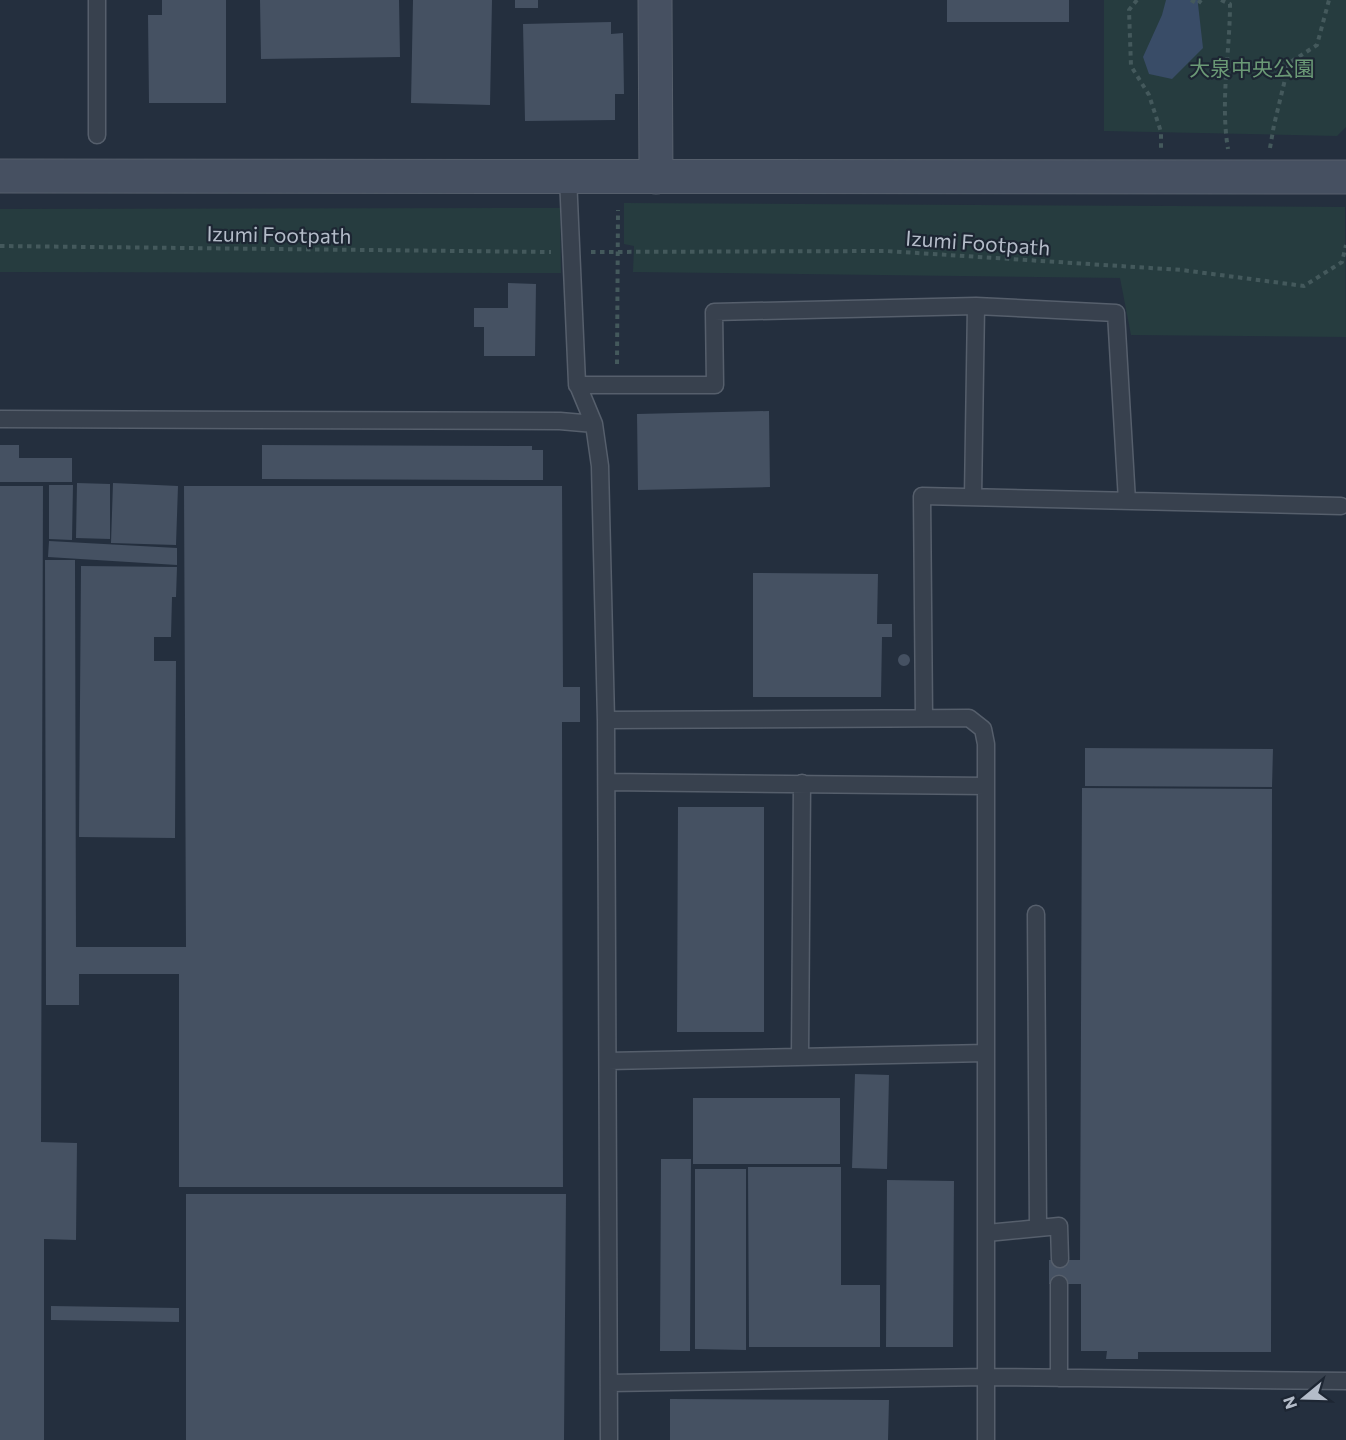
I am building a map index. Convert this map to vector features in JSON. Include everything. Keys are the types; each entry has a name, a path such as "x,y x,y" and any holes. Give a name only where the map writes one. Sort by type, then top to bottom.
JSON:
{"street":[{"path":"655,0 656,177"},
{"path":"0,176 1346,177"}],"lane":[{"path":"97,0 98,135"},
{"path":"568,177 577,385 594,424 600,466 607,783 609,1440"},
{"path":"577,385 715,385 714,312 976,306 1116,313 1126,501"},
{"path":"973,497 976,306"},
{"path":"0,419 548,421 594,424"},
{"path":"924,718 922,496 1341,506"},
{"path":"606,720 969,718 983,729 986,744 986,1440"},
{"path":"607,783 986,786"},
{"path":"800,1057 802,783"},
{"path":"1036,914 1038,1228"},
{"path":"609,1061 986,1053"},
{"path":"987,1233 1059,1226 1060,1259"},
{"path":"1059,1284 1059,1378"},
{"path":"610,1383 987,1377 1346,1381"}],"path":[{"path":"1137,0 1129,10 1131,66 1149,95 1161,132 1161,149"},
{"path":"1191,0 1198,4 1201,0"},
{"path":"1221,0 1230,4 1230,42 1226,63 1224,124 1229,151"},
{"path":"1270,152 1289,63 1317,45 1329,0"},
{"path":"617,371 618,210"},
{"name":"Izumi Footpath","path":"588,252 886,251 1182,270 1304,286 1342,262 1346,245"},
{"name":"Izumi Footpath","path":"0,246 558,252"}],"green space":[{"name":"大泉中央公園","path":"1104,0 1346,0 1346,127 1337,136 1104,131"},
{"path":"624,203 1345,207 1346,337 1131,335 1120,278 633,272 634,246 624,244"},
{"path":"560,208 561,273 0,272 0,209"}],"water":[{"path":"1166,0 1199,0 1203,48 1172,79 1149,74 1143,57 1162,15"}],"building":[{"path":"162,0 226,0 226,103 149,103 148,15 162,15"},
{"path":"260,0 399,0 400,57 261,59"},
{"path":"413,0 492,0 490,105 411,103"},
{"path":"515,0 538,0 538,8 515,8"},
{"path":"947,0 1069,0 1069,22 947,22"},
{"path":"611,22 611,34 623,33 624,94 615,94 615,120 525,121 523,24"},
{"path":"508,283 536,284 535,356 484,356 484,327 474,327 474,308 508,308"},
{"path":"769,411 770,487 638,490 637,414"},
{"path":"0,445 19,445 19,458 72,458 72,482 0,482"},
{"path":"262,445 532,446 532,450 543,450 543,480 262,479"},
{"path":"77,483 110,484 110,539 76,538"},
{"path":"113,483 178,486 176,545 111,543"},
{"path":"49,485 73,485 72,540 49,539"},
{"path":"0,486 43,486 41,1142 77,1143 76,1240 44,1239 44,1440 0,1440"},
{"path":"184,486 562,486 563,687 580,687 580,722 562,722 563,1187 179,1187 179,974 79,974 79,1005 46,1005 45,560 75,560 76,947 186,947"},
{"path":"49,541 177,548 177,565 48,557"},
{"path":"81,566 177,567 176,597 172,597 171,637 154,637 154,661 176,661 175,838 79,837"},
{"path":"753,573 878,574 877,624 892,624 892,637 882,637 881,697 753,697"},
{"path":"906,654 910,660 906,666 902,666 898,658"},
{"path":"1085,748 1273,749 1272,787 1085,786"},
{"path":"1082,788 1272,789 1271,1352 1138,1352 1138,1359 1106,1359 1107,1351 1081,1351 1081,1284 1049,1284 1049,1260 1080,1260"},
{"path":"678,807 764,807 764,1032 677,1032"},
{"path":"855,1074 889,1075 887,1169 852,1168"},
{"path":"693,1098 840,1098 840,1164 693,1164"},
{"path":"661,1159 691,1159 690,1351 660,1351"},
{"path":"748,1167 841,1167 841,1285 880,1285 880,1347 749,1347"},
{"path":"695,1169 746,1169 746,1350 695,1349"},
{"path":"887,1180 954,1181 953,1347 886,1347"},
{"path":"186,1194 566,1194 564,1440 186,1440"},
{"path":"51,1306 179,1308 179,1322 51,1320"},
{"path":"670,1399 889,1400 888,1440 670,1440"}]}
